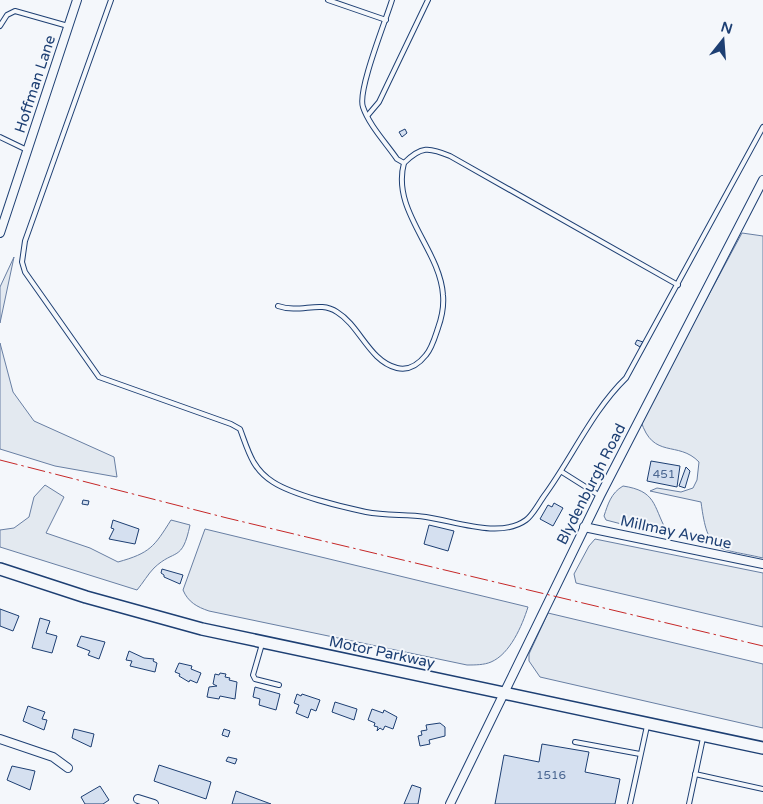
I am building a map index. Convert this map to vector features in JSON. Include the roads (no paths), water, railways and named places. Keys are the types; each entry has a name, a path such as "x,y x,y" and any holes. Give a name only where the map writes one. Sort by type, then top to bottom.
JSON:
{"main road":[{"name":"Motor Parkway","path":"0,569 158,618 763,748"}],"street":[{"name":"Hoffman Lane","path":"0,233 77,0"},
{"name":"Blydenburgh Road","path":"450,804 584,527 763,180"},
{"name":"Millmay Avenue","path":"584,527 763,564"},
{"path":"0,739 53,757 68,768"},
{"path":"138,798 154,804"}],"lane":[{"path":"110,0 26,241 22,262 25,272 92,370 100,377 231,424 240,429 250,460 273,482 296,492 367,512 426,517 487,528 506,528 527,520 562,472 606,400 626,378 763,128"},
{"path":"328,0 386,20"},
{"path":"392,0 362,93 363,107 397,159 404,163"},
{"path":"368,115 379,102 428,0"},
{"path":"0,26 7,15 15,11 68,26"},
{"path":"0,137 27,150"},
{"path":"278,306 291,310 322,306 336,311 348,321 377,357 387,364 398,368 409,368 420,364 435,337 442,314 443,293 436,266 413,219 403,191 401,175 404,163 415,152 432,148 450,156 678,285"},
{"path":"562,472 600,496"},
{"path":"263,642 253,676 256,679 279,685"},
{"path":"630,804 647,724"},
{"path":"689,804 703,735"},
{"path":"575,742 640,754"},
{"path":"695,774 763,789"}]}
